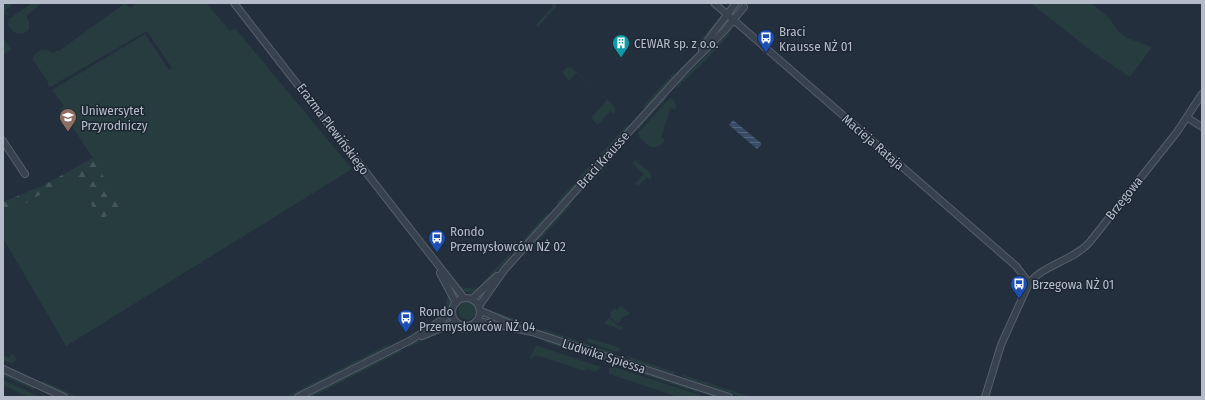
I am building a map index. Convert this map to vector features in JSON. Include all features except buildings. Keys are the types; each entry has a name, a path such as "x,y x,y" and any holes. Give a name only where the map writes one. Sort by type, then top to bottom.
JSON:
{"street":[{"name":"Erazma Plewińskiego","path":"234,3 291,74 430,256 464,298"},
{"name":"Macieja Rataja","path":"714,3 1016,266 1029,283"},
{"name":"Braci Krausse","path":"701,53 708,40 736,3"},
{"name":"Braci Krausse","path":"472,299 506,268 744,7"},
{"name":"Brzegowa","path":"1029,283 1043,271 1084,249 1188,118 1202,94"},
{"path":"1188,118 1202,127"},
{"path":"3,141 25,174"},
{"name":"Erazma Plewińskiego","path":"430,256 456,303"},
{"name":"Braci Krausse","path":"480,309 506,268"},
{"path":"985,397 1001,345 1029,283"},
{"path":"411,340 452,313 456,303 464,298 472,299 480,309 532,332"},
{"path":"452,313 456,322 469,326 478,320 480,309"},
{"name":"Ludwika Spiessa","path":"478,320 532,332 730,397"},
{"path":"298,397 411,340 456,322"},
{"path":"3,369 64,397"}],"green space":[{"path":"3,3 15,3 5,10 6,15 3,11"},
{"path":"32,3 40,4 26,16 29,21 29,29 20,34 15,32 8,24 9,19"},
{"path":"125,3 130,8 137,3 210,3 208,5 230,31 235,28 352,169 66,346 3,238 3,217 73,175 97,214 93,158 60,109 64,106 52,90 145,34 169,70 172,68 147,31 50,87 33,60 36,54 41,50 47,50 53,53 58,50 59,51"},
{"path":"550,3 555,3 556,7 538,27 536,25 553,6"},
{"path":"1031,3 1092,3 1109,18 1118,31 1127,38 1152,47 1130,77 1094,53"},
{"path":"715,23 718,23 694,49 693,48"},
{"path":"728,32 729,35 676,89 678,83"},
{"path":"3,38 11,49 3,55"},
{"path":"569,67 572,68 613,105 616,110 614,114 610,111 598,125 591,118 607,100 577,73 569,81 563,73 565,69"},
{"path":"674,72 673,78 648,106 642,108"},
{"path":"668,97 637,131 650,112 660,102"},
{"path":"670,98 673,99 676,105 676,110 671,108 661,137 665,139 659,146 650,147 639,137 638,133"},
{"path":"628,124 627,130 560,203 555,204"},
{"path":"619,151 587,187 587,184 614,153"},
{"path":"93,158 121,207 103,218 97,214 73,175 3,217 3,202 44,185"},
{"path":"635,160 650,173 651,177 651,180 647,177 638,186 635,184 644,174 632,163"},
{"path":"572,204 524,257 527,250 567,205"},
{"path":"548,212 548,216 519,249 515,249"},
{"path":"510,254 510,257 481,287 480,285"},
{"path":"461,287 478,290 468,293 459,288"},
{"path":"450,294 450,306 443,317 448,295"},
{"path":"467,302 473,305 476,311 473,317 467,320 461,317 458,311 461,305"},
{"path":"621,306 630,313 627,316 624,316 618,324 610,317 610,313 615,308 617,310"},
{"path":"496,312 537,327 535,329 530,328 494,315"},
{"path":"609,318 617,325 623,327 622,330 604,323"},
{"path":"482,324 487,324 481,329 468,333 458,332 449,327 454,326 467,330"},
{"path":"445,328 445,331 407,348 409,345"},
{"path":"542,329 616,353 610,354 545,332"},
{"path":"588,338 621,348 618,352 587,342"},
{"path":"551,341 599,357 603,361 544,342"},
{"path":"391,343 384,350 291,397 285,397"},
{"path":"536,345 601,367 596,371 586,369 585,371 540,356 535,356 529,360"},
{"path":"397,350 402,351 312,397 306,397"},
{"path":"11,354 14,355 16,359 12,364 3,360 3,355 9,358"},
{"path":"627,356 677,373 673,374 632,361"},
{"path":"618,363 697,389 699,393 613,365"},
{"path":"611,366 700,395 700,397 678,397 609,374 609,369"},
{"path":"3,372 35,387 34,390 3,376"},
{"path":"681,374 751,397 742,397 685,378"},
{"path":"3,380 40,397 28,397 3,385"},
{"path":"43,381 78,397 72,397 42,383"}],"water":[{"path":"733,120 761,143 757,149 729,125"}],"place":[{"name":"Braci Krausse NŻ 01","path":"766,53"},
{"name":"CEWAR sp. z o.o.","path":"621,58"},
{"name":"Uniwersytet Przyrodniczy","path":"68,132"},
{"name":"Rondo Przemysłowców NŻ 02","path":"437,253"},
{"name":"Brzegowa NŻ 01","path":"1019,299"},
{"name":"Rondo Przemysłowców NŻ 04","path":"406,333"}]}
